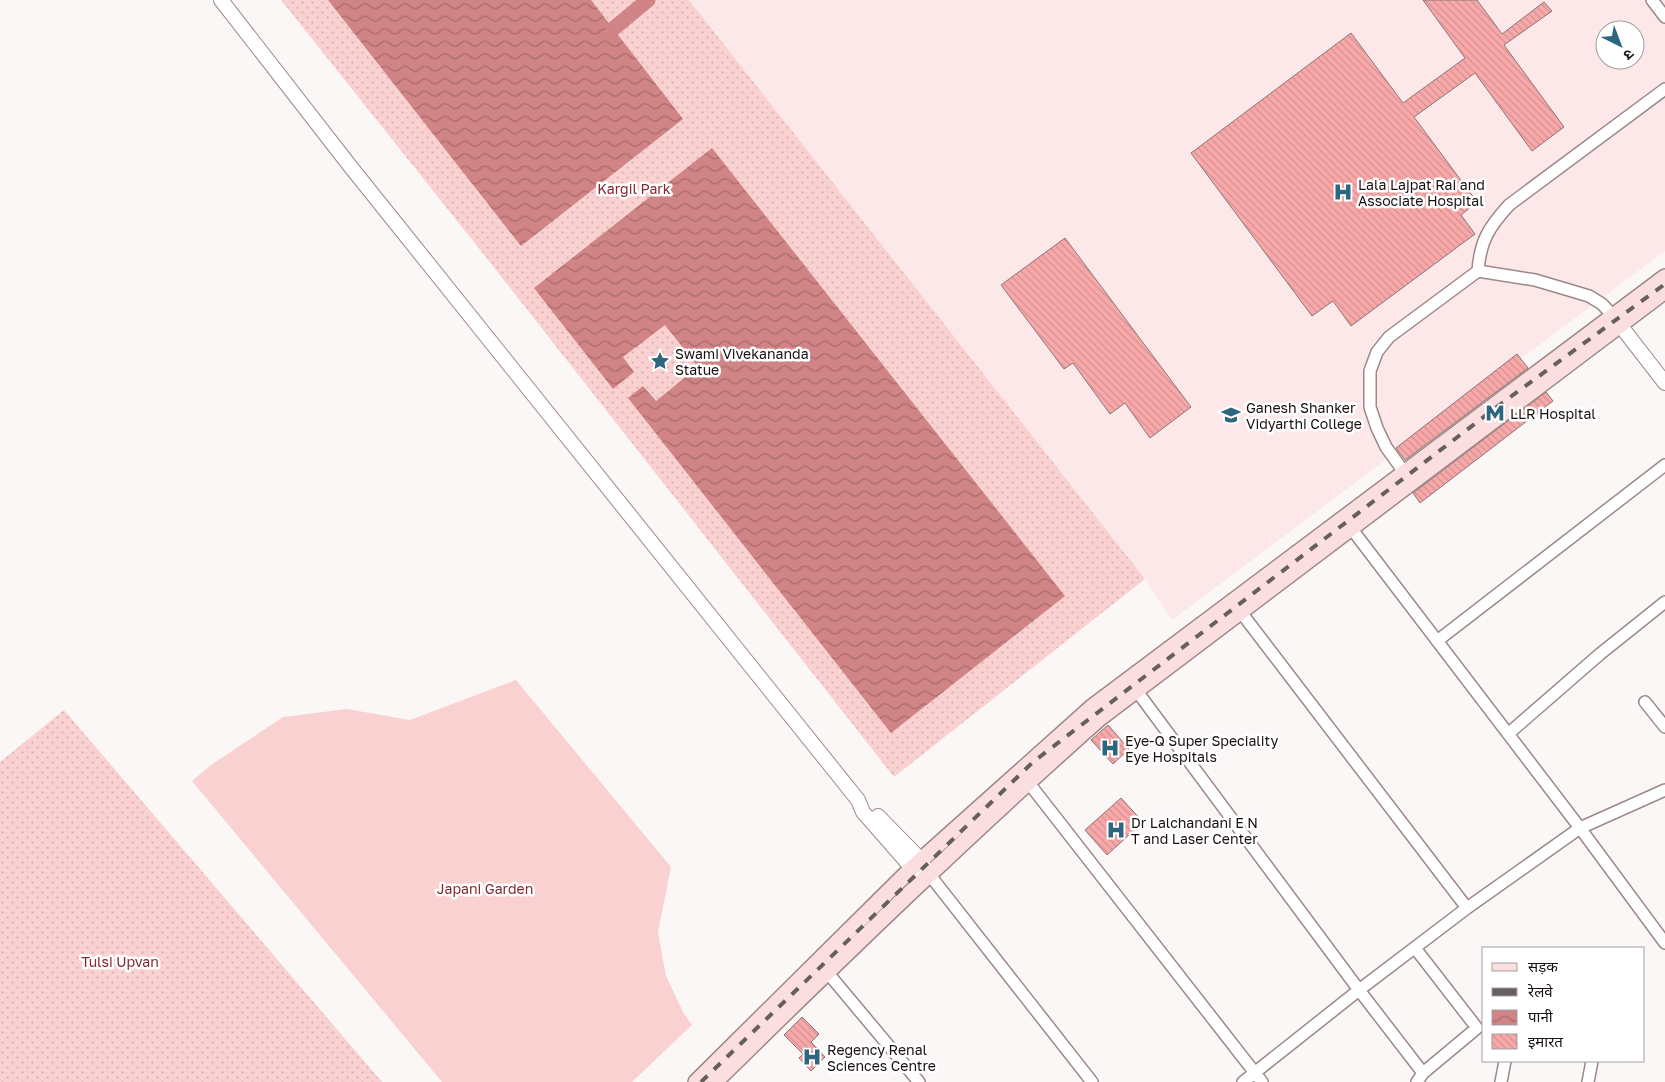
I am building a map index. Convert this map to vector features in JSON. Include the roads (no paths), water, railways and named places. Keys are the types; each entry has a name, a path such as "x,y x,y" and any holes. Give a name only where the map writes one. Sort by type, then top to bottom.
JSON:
{"main road":[{"path":"696,1082 916,864 1092,707 1280,573 1351,528 1616,320 1665,277"},
{"path":"715,1082 929,874 1100,718 1240,611 1280,573 1404,472 1616,320 1665,290"}],"street":[{"path":"221,0 350,166 858,800 863,812 916,864 929,874 1092,1082"},
{"path":"1652,0 1665,17"},
{"path":"1478,271 1479,255 1484,238 1494,222 1509,206 1665,89"},
{"path":"1404,472 1386,447 1377,428 1370,407 1370,371 1377,352 1389,337 1478,271 1535,280 1589,296 1602,304 1616,320 1665,383"},
{"path":"1437,641 1665,465"},
{"path":"1351,528 1580,828 1665,943"},
{"path":"1508,734 1600,654 1665,602"},
{"path":"1240,611 1467,908"},
{"path":"1136,690 1359,990 1420,1078 1480,1025 1414,948"},
{"path":"1645,702 1665,727"},
{"path":"1028,782 1258,1077"},
{"path":"1243,1082 1258,1077 1359,990 1467,908 1580,828 1665,790"},
{"path":"827,972 919,1082"},
{"path":"1501,1082 1505,1062"},
{"path":"1588,1082 1592,1062"}],"water":[{"path":"328,0 591,0 683,119 521,246"},
{"path":"712,148 1065,596 891,733 628,398 643,386 656,401 698,367 665,325 623,357 634,372 613,389 534,288"}],"waterway":[{"path":"613,29 648,0"}],"railway":[{"path":"701,1082 1033,762 1498,406 1665,284"}],"place":[{"name":"Lala Lajpat Rai and Associate Hospital","path":"1343,192"},
{"name":"Swami Vivekananda Statue","path":"660,361"},
{"name":"LLR Hospital","path":"1495,413"},
{"name":"Ganesh Shanker Vidyarthi College","path":"1231,415"},
{"name":"Eye-Q Super Speciality Eye Hospitals","path":"1110,748"},
{"name":"Dr Lalchandani E N T and Laser Center","path":"1116,830"},
{"name":"Regency Renal Sciences Centre","path":"812,1057"}],"park label":[{"name":"Kargil Park","path":"634,188"},
{"name":"Japani Garden","path":"485,888"},
{"name":"Tulsi Upvan","path":"120,961"}]}
